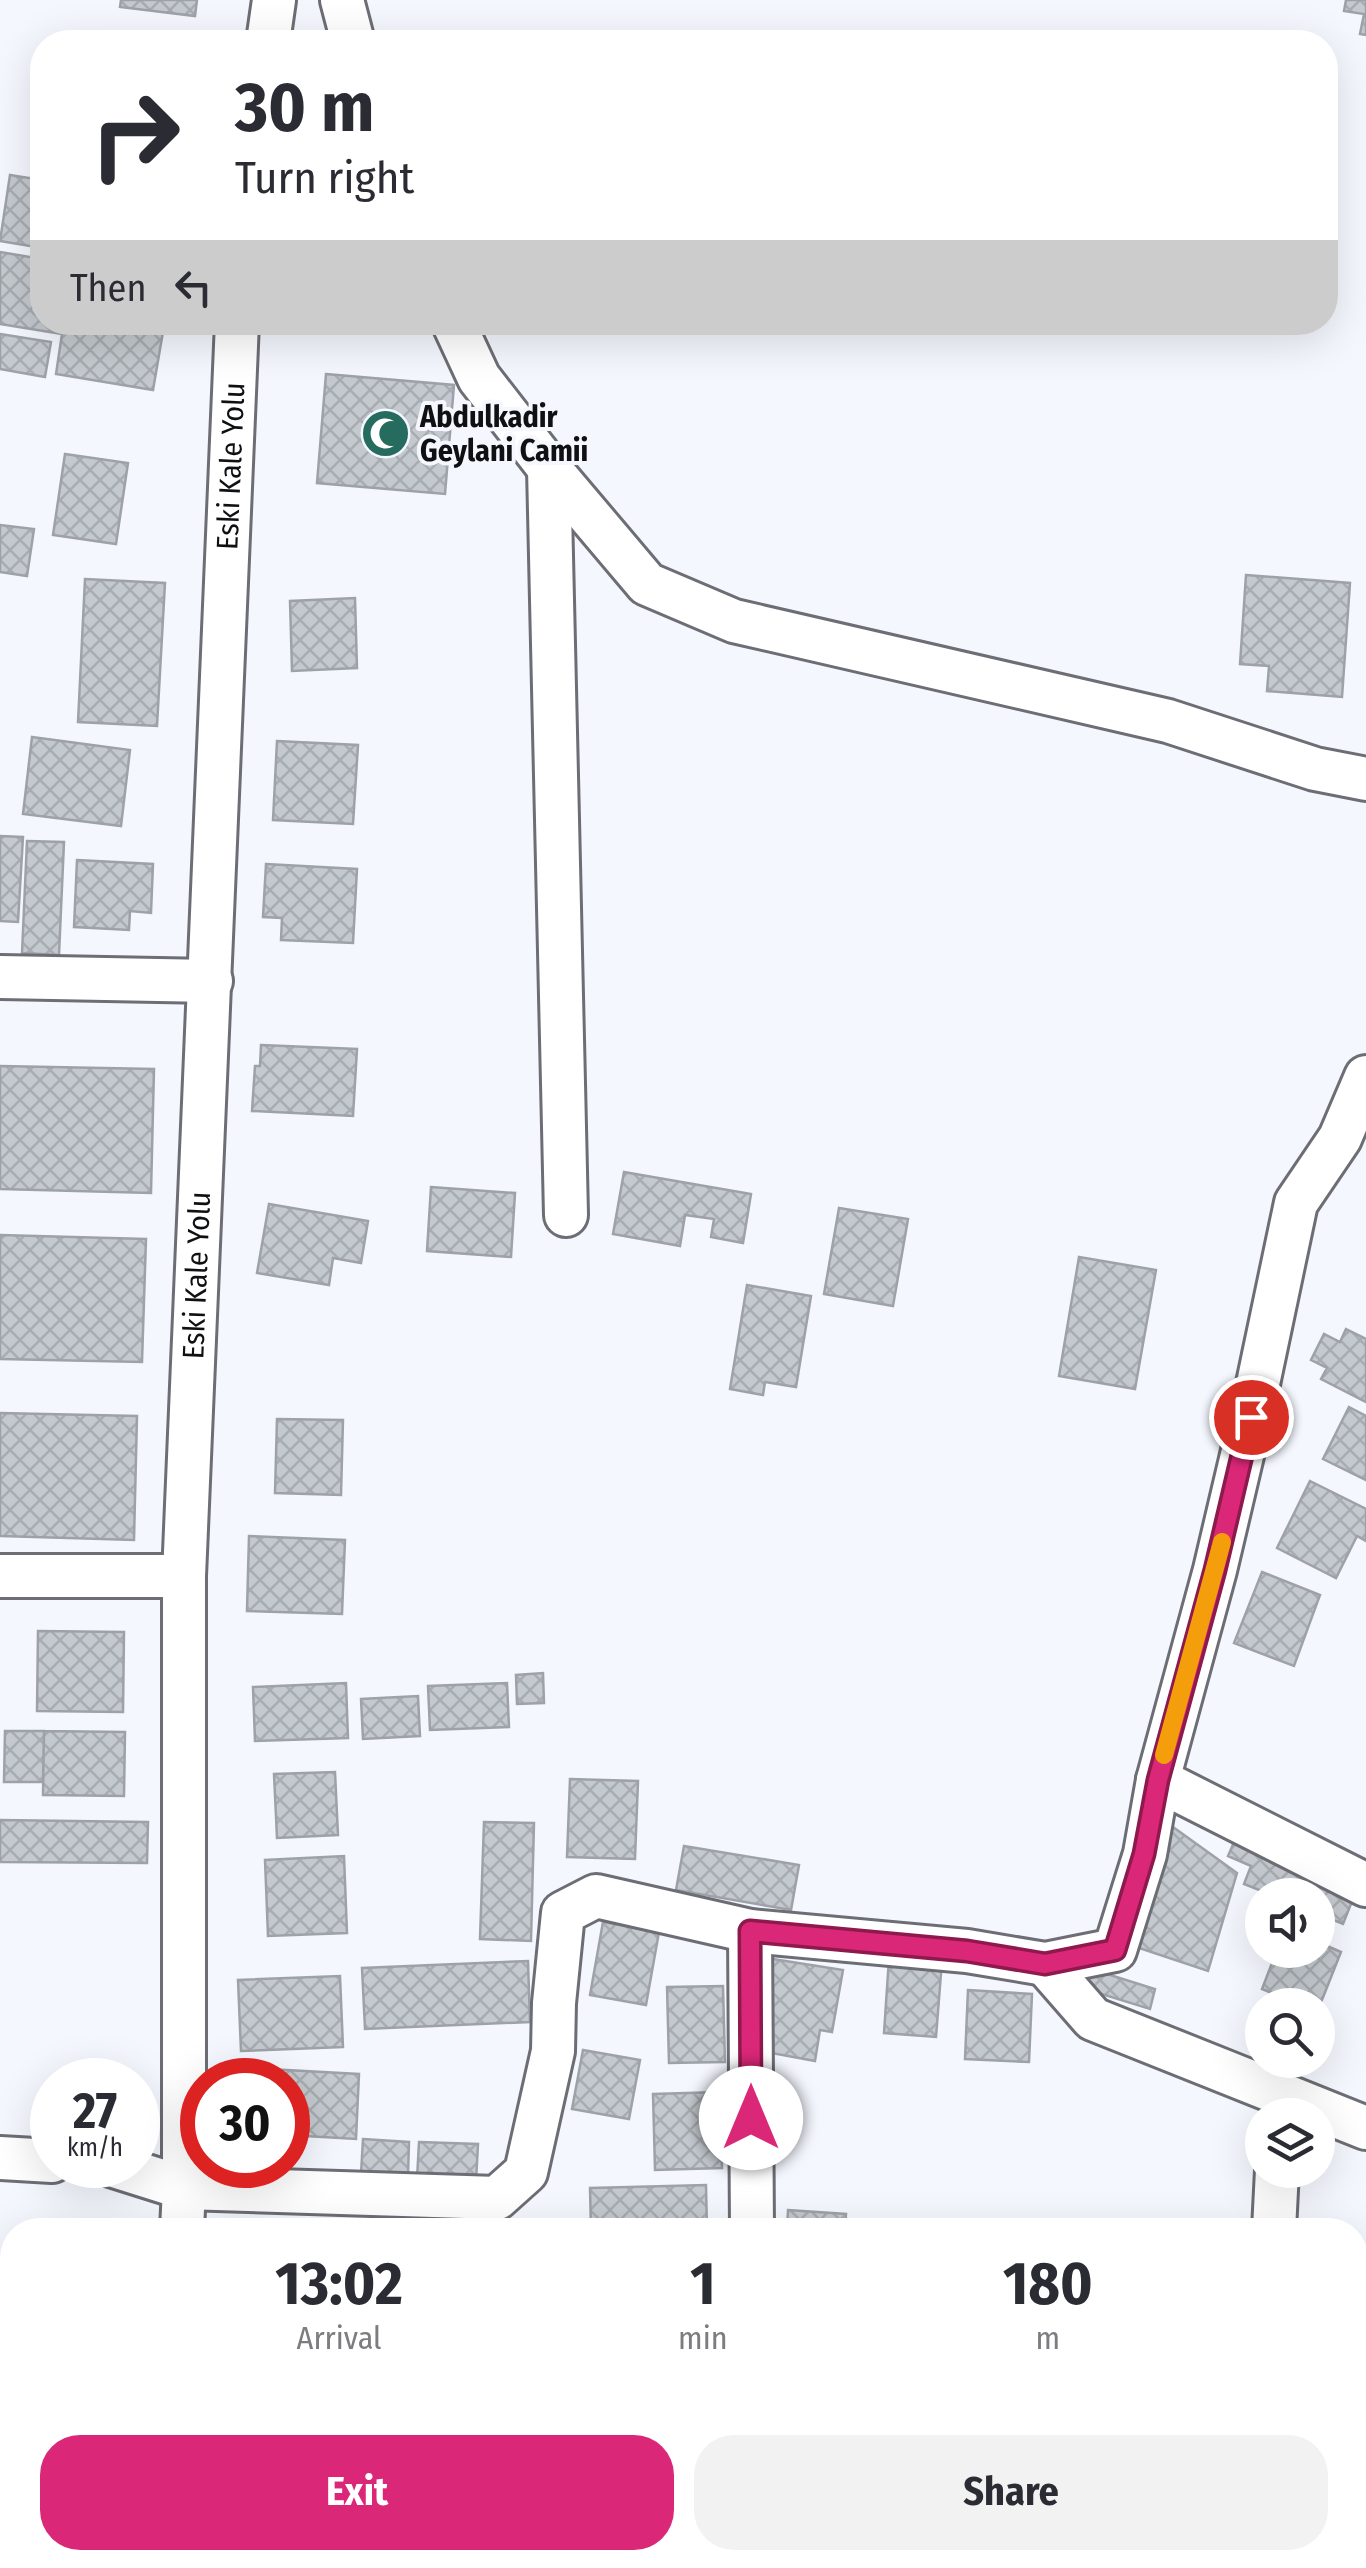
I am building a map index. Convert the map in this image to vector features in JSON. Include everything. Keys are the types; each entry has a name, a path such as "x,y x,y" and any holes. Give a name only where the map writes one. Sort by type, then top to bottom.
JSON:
{"street":[{"path":"270,30 274,0"},
{"path":"342,0 351,30"},
{"name":"Eski Kale Yolu","path":"183,2209 184,1576 236,335"},
{"path":"459,335 478,378 548,468 648,584 734,621 1168,720 1315,770 1366,780"},
{"path":"548,468 566,1215"},
{"path":"0,978 211,981"},
{"path":"149,2188 183,2209 496,2198 526,2172 554,2051 562,1913 596,1896 750,1931 967,1951 1045,1964 1115,1950 1144,1854 1158,1780 1215,1570 1296,1203 1340,1138 1366,1077"},
{"path":"0,1576 184,1576"},
{"path":"1158,1780 1366,1885"},
{"path":"750,1931 752,2218"},
{"path":"1045,1964 1093,2019 1266,2098"},
{"path":"1335,2120 1366,2128"},
{"path":"0,2158 30,2160"},
{"path":"1275,2218 1276,2188"}],"building":[{"path":"121,0 197,0 195,16 120,7"},
{"path":"1346,0 1366,0 1366,35 1360,34 1364,14 1344,11"},
{"path":"10,175 30,178 30,246 0,241"},
{"path":"0,252 30,257 30,329 0,324"},
{"path":"0,334 51,342 45,377 0,369"},
{"path":"62,335 162,335 153,390 56,374"},
{"name":"Abdulkadir Geylani Camii","path":"326,374 454,385 445,494 317,483"},
{"path":"65,454 128,463 116,544 53,535"},
{"path":"0,525 34,529 27,576 0,572"},
{"path":"1246,575 1350,583 1342,697 1267,691 1269,666 1240,664"},
{"path":"85,579 165,583 157,726 78,722"},
{"path":"355,598 357,668 292,671 290,601"},
{"path":"32,737 130,750 121,826 23,814"},
{"path":"277,741 358,745 353,824 273,820"},
{"path":"0,836 23,837 18,922 0,921"},
{"path":"27,841 64,842 59,955 22,953"},
{"path":"77,860 153,864 151,913 130,911 129,930 74,927"},
{"path":"266,864 357,869 353,943 281,940 282,918 263,917"},
{"path":"261,1045 357,1049 353,1116 252,1111 255,1066 260,1066"},
{"path":"0,1066 154,1069 151,1193 0,1189"},
{"path":"624,1172 751,1194 743,1243 711,1237 714,1219 685,1215 680,1246 613,1234"},
{"path":"431,1187 515,1193 511,1257 427,1251"},
{"path":"269,1204 368,1221 361,1263 333,1258 329,1285 257,1273"},
{"path":"839,1208 908,1219 893,1306 824,1294"},
{"path":"0,1235 146,1239 142,1362 0,1359"},
{"path":"1079,1257 1156,1270 1135,1389 1059,1376"},
{"path":"747,1285 811,1296 796,1387 765,1382 763,1395 730,1389"},
{"path":"1346,1329 1366,1339 1366,1402 1321,1379 1327,1368 1311,1360 1324,1334 1340,1342"},
{"path":"1349,1407 1366,1416 1366,1480 1323,1459"},
{"path":"0,1413 137,1416 134,1540 0,1536"},
{"path":"277,1419 343,1420 341,1495 275,1493"},
{"path":"1310,1481 1366,1509 1366,1541 1357,1536 1336,1578 1277,1548"},
{"path":"249,1536 345,1540 342,1614 247,1611"},
{"path":"1262,1572 1320,1595 1294,1666 1234,1643"},
{"path":"38,1631 124,1632 123,1712 37,1711"},
{"path":"543,1673 544,1703 517,1704 516,1675"},
{"path":"346,1683 348,1738 255,1741 253,1687"},
{"path":"507,1683 509,1727 430,1730 428,1686"},
{"path":"418,1696 420,1736 363,1739 361,1699"},
{"path":"5,1731 44,1731 43,1782 4,1782"},
{"path":"44,1731 125,1732 124,1796 43,1795"},
{"path":"335,1772 338,1835 277,1838 274,1774"},
{"path":"570,1779 638,1781 635,1859 567,1857"},
{"path":"0,1820 148,1822 147,1863 0,1862"},
{"path":"484,1822 534,1823 531,1941 480,1939"},
{"path":"1173,1827 1237,1873 1208,1971 1136,1947"},
{"path":"1237,1835 1359,1884 1343,1924 1335,1921 1335,1878 1246,1878 1251,1866 1228,1856"},
{"path":"684,1846 799,1865 791,1910 676,1890"},
{"path":"344,1856 347,1933 268,1936 265,1860"},
{"path":"603,1922 659,1932 646,2005 590,1995"},
{"path":"889,1958 942,1961 936,2037 884,2033"},
{"path":"773,1959 843,1970 832,2032 820,2030 815,2061 766,2052 762,2020"},
{"path":"528,1961 530,2022 365,2029 362,1968"},
{"path":"1088,1968 1155,1989 1150,2009 1082,1988"},
{"path":"1270,1968 1335,1968 1327,1988 1262,1988"},
{"path":"340,1976 343,2047 241,2051 238,1980"},
{"path":"723,1986 725,2062 669,2063 667,1987"},
{"path":"968,1990 1032,1994 1029,2062 965,2059"},
{"path":"583,2050 640,2060 629,2119 572,2109"},
{"path":"310,2071 359,2074 356,2139 310,2136"},
{"path":"720,2092 722,2168 655,2170 653,2094"},
{"path":"363,2139 409,2142 408,2176 361,2174"},
{"path":"419,2142 478,2144 476,2182 417,2179"},
{"path":"706,2185 707,2218 591,2218 590,2188"},
{"path":"788,2210 846,2214 846,2218 788,2218"}],"slow traffic":[{"path":"1164,1755 1222,1542"}],"place":[{"name":"Abdulkadir Geylani Camii","path":"385,434"}],"route":[{"path":"751,2118 750,1931 967,1951 1045,1964 1115,1950 1144,1854 1158,1780 1215,1570 1251,1417"}]}
